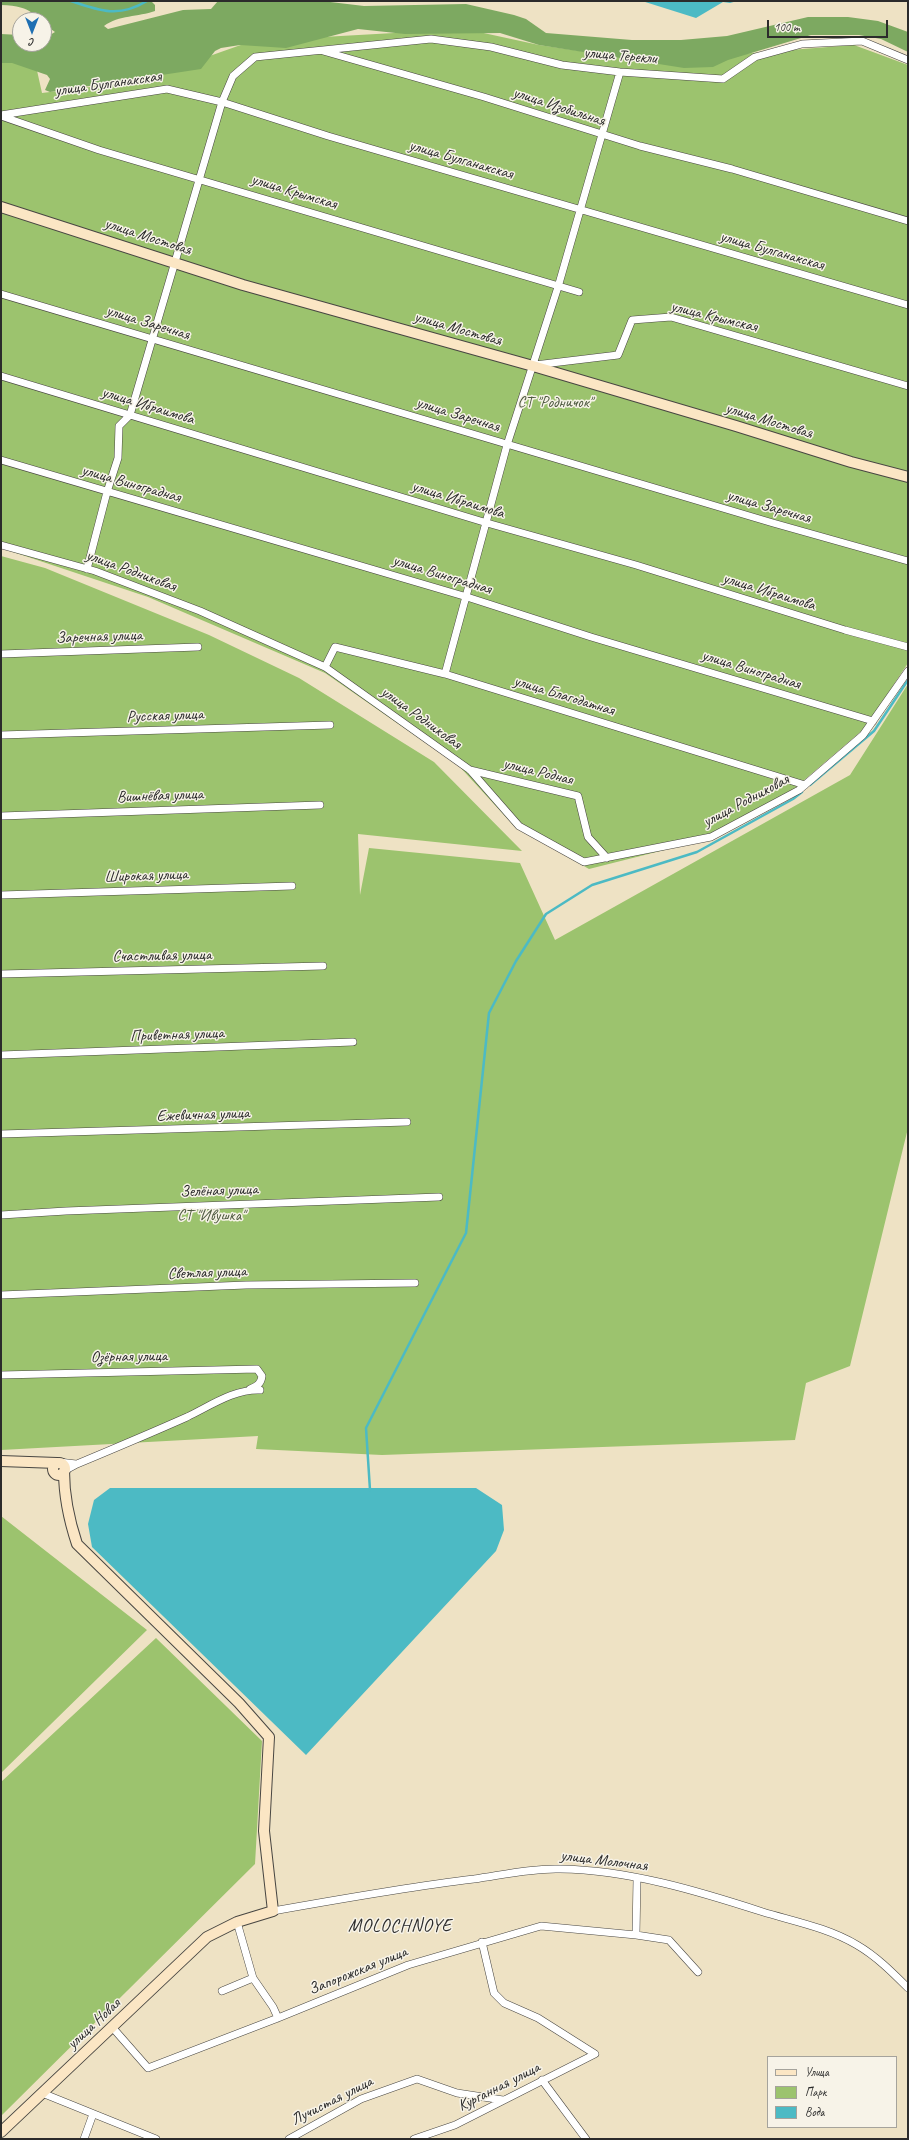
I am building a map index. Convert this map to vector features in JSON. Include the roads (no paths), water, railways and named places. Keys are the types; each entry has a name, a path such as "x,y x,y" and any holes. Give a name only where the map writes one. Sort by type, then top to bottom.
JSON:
{"street":[{"name":"улица Терекли","path":"319,50 431,39 491,47 562,65 620,72 723,79 755,57 802,44 862,41 908,60"},
{"name":"улица Изобильная","path":"87,569 106,492 118,458 119,426 130,415 222,102 233,76 255,57 319,50 484,97 602,135 738,171 908,221"},
{"path":"445,674 468,597 507,445 558,287 620,72"},
{"name":"улица Булганакская","path":"1,115 167,89 222,102 328,136 908,305"},
{"name":"улица Крымская","path":"1,115 99,150 199,178 558,287 579,292"},
{"name":"улица Мостовая","path":"1,207 176,262 243,285 533,366 736,426 851,462 908,477"},
{"name":"улица Заречная","path":"1,294 507,445 908,561"},
{"name":"улица Крымская","path":"533,366 618,355 632,320 671,317 908,386"},
{"name":"улица Ибраимова","path":"1,376 486,523 636,565 845,630 908,647"},
{"name":"улица Виноградная","path":"1,460 468,597 592,637 873,721"},
{"name":"улица Родниковая","path":"1,545 87,569 200,611 325,667 470,770 519,826 584,862 711,837 804,785 863,735 908,671"},
{"name":"Заречная улица","path":"1,654 198,647"},
{"name":"улица Благодатная","path":"325,667 335,647 445,674 804,785"},
{"name":"Русская улица","path":"1,736 330,725"},
{"name":"улица Родная","path":"470,770 578,796 588,837 607,858"},
{"name":"Вишнёвая улица","path":"1,816 320,805"},
{"name":"Широкая улица","path":"1,895 292,886"},
{"name":"Счастливая улица","path":"1,974 323,966"},
{"name":"Приветная улица","path":"1,1055 353,1042"},
{"name":"Ежевичная улица","path":"1,1134 407,1122"},
{"name":"Зелёная улица","path":"1,1215 66,1211 439,1198"},
{"name":"Светлая улица","path":"1,1295 246,1285 414,1283"},
{"name":"Озёрная улица","path":"1,1375 257,1369 262,1376 261,1380 258,1385 250,1389"},
{"path":"1,1461 33,1461 57,1468 77,1464 185,1418 231,1396 250,1389 260,1390"},
{"path":"57,1468 64,1490 71,1526 77,1544 239,1703 269,1737 264,1831 273,1911"},
{"name":"улица Молочная","path":"207,1937 237,1922 273,1911 416,1886 543,1870 575,1870 637,1879 724,1899 850,1941 887,1967 908,1988"},
{"path":"636,1935 637,1879"},
{"path":"237,1922 253,1978 273,2007 278,2018"},
{"name":"Запорожская улица","path":"112,2027 148,2068 278,2018 408,1965 482,1942 541,1926 636,1935 669,1940 698,1972"},
{"name":"улица Новая","path":"1,2132 207,1937"},
{"name":"Курганная улица","path":"414,2139 455,2125 595,2054 538,2018 504,2003 494,1993 482,1942"},
{"path":"222,1991 253,1978"},
{"name":"Лучистая улица","path":"289,2139 360,2100 417,2079 457,2093 503,2100"},
{"path":"542,2080 586,2139"},
{"path":"42,2093 156,2139"},
{"path":"84,2139 93,2114"}],"water":[{"path":"642,1 737,1 730,3 723,2 696,18"},
{"path":"110,1488 476,1488 502,1505 504,1530 496,1551 306,1755 92,1547 88,1524 94,1500"}],"waterway":[{"path":"71,1 91,8 109,11 127,10 147,1"},
{"path":"810,785 874,731 908,680"},
{"path":"370,1490 366,1428 466,1233 489,1013 516,961 546,914 592,885 697,852 793,799 802,792"}],"district":[{"name":"MOLOCHNOYE","path":"400,1926"}],"park label":[{"name":"СТ \"Родничок\"","path":"555,403"},
{"name":"СТ \"Ивушка\"","path":"211,1216"}]}
